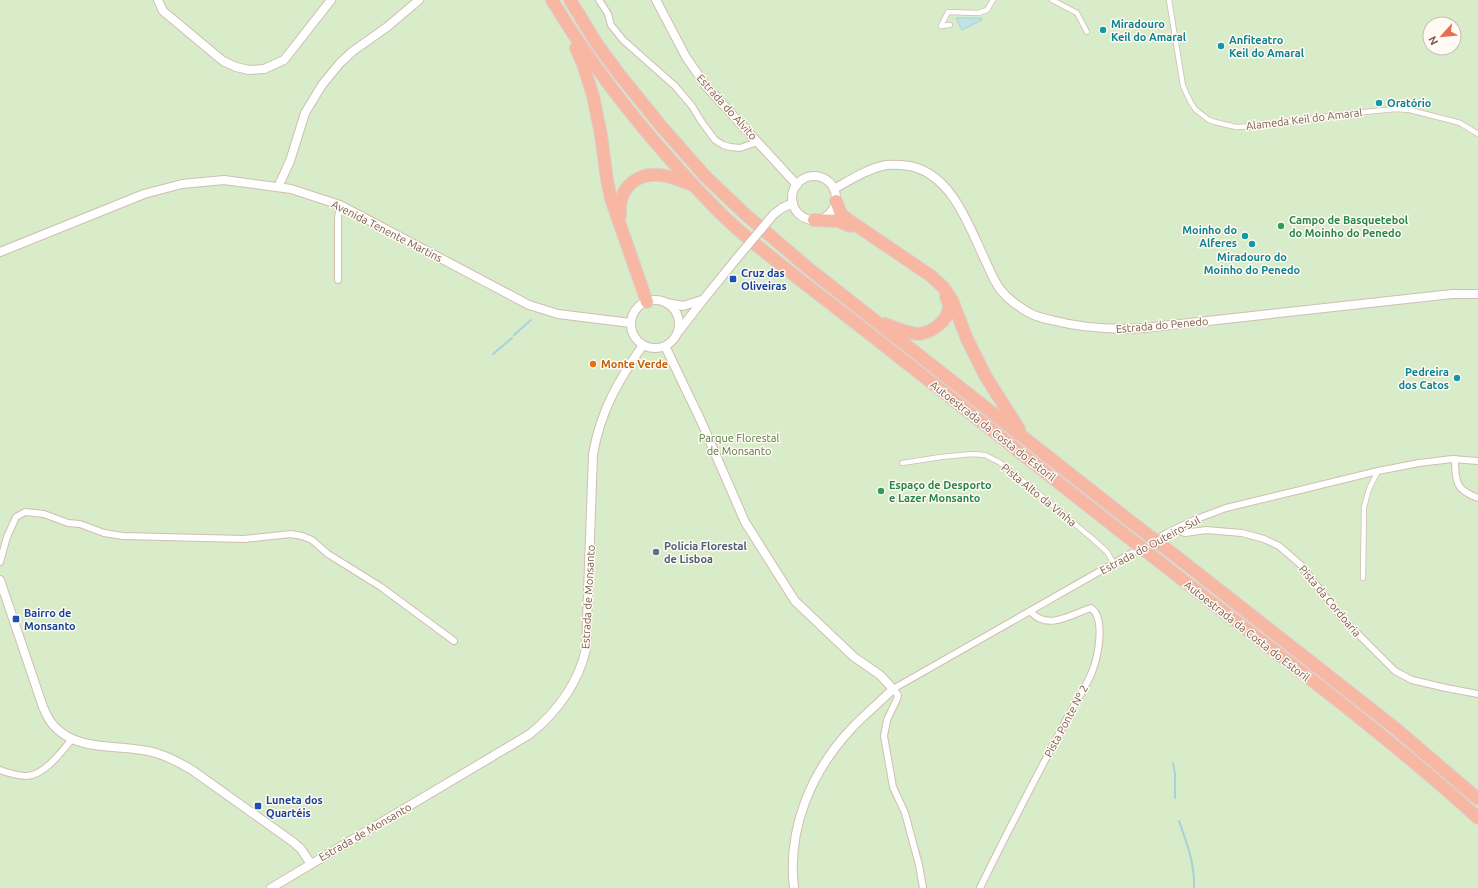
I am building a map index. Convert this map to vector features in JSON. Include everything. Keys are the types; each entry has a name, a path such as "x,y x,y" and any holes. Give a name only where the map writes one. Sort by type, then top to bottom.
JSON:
{"highway":[{"name":"Autoestrada da Costa do Estoril","path":"552,0 608,84 649,136 694,186 734,225 798,279 1385,740 1453,795 1478,818"},
{"name":"Autoestrada da Costa do Estoril","path":"570,0 597,44 661,126 705,176 746,215 808,268 1396,728 1478,799"},
{"path":"562,16 583,64 593,96 611,199 647,302"},
{"path":"621,224 620,204 622,197 631,183 638,178 648,176 665,176 694,186"},
{"path":"836,202 841,214 932,276 944,288 952,300 967,338 986,378 1024,436"},
{"path":"814,220 838,221 850,225 929,278 942,290 948,299 949,312 944,320 932,330 918,334 876,321"}],"street":[{"path":"158,0 163,11 223,61 236,67 248,70 264,69 282,61 331,0"},
{"path":"278,187 290,161 305,113 322,84 340,63 353,51 387,27 419,0"},
{"path":"599,0 608,14 611,26 641,56 675,86 692,106 715,140 730,148 740,148 758,142"},
{"name":"Estrada do Alvito","path":"656,0 675,38 695,71 711,92 797,185"},
{"path":"950,25 941,26 948,12 978,13 987,10 993,0"},
{"path":"1052,0 1077,13 1087,32"},
{"name":"Alameda Keil do Amaral","path":"1169,0 1180,70 1185,91 1196,110 1209,120 1236,127 1259,126 1344,114 1396,109 1410,110 1460,123 1478,134"},
{"name":"Estrada do Penedo","path":"834,188 866,172 885,166 903,165 918,168 930,173 949,190 957,203 991,274 1000,289 1024,310 1040,317 1073,326 1104,329 1140,328 1452,294 1478,294"},
{"path":"816,177 824,179 834,188 836,202 833,210 827,216 814,220 802,217 796,211 793,203 793,192 803,179 816,177"},
{"name":"Avenida Tenente Martins","path":"0,252 144,194 182,184 224,180 278,187 312,195 340,205 399,235 511,297 529,305 558,314 631,323"},
{"path":"703,300 683,306 656,300 647,302 636,310 631,323 634,336 643,345 652,348 665,346 675,337 703,300 774,214 787,205 793,203"},
{"path":"338,280 338,218 340,205"},
{"path":"664,302 674,310 678,320 675,337"},
{"name":"Estrada de Monsanto","path":"271,888 530,734 553,714 565,699 578,676 584,660 586,648 593,454 597,434 603,415 618,383 643,345"},
{"path":"665,346 701,421 745,522 795,601 854,657 880,675 898,695 887,720 884,736 893,787 905,813 919,865 923,888"},
{"name":"Pista Alto da Vinha","path":"902,463 972,454 985,455 999,462 1026,483 1094,540 1107,552 1114,564"},
{"path":"1455,459 1456,478 1460,488 1468,494 1478,498"},
{"name":"Estrada do Outeiro-Sul","path":"893,689 1194,520 1238,504 1378,471 1419,463 1455,459 1478,461"},
{"path":"1363,578 1364,507 1369,489 1378,471"},
{"path":"0,562 7,537 16,517 27,512 44,514 68,523 80,524 104,533 124,536 244,539 296,534 312,540 328,554 381,587 454,641"},
{"name":"Pista da Cordoaria","path":"1176,529 1185,533 1206,530 1242,533 1264,539 1279,546 1301,565 1342,618 1395,671 1412,680 1478,694"},
{"path":"0,580 43,707 54,726 72,739 94,745 138,749 158,753 176,761 192,770 287,838 301,849 311,864"},
{"name":"Pista Ponte Nº 2","path":"980,888 1065,721 1092,672 1096,659 1100,632 1097,615 1091,608 1058,621 1044,621 1036,617 1031,612"},
{"path":"794,888 794,857 797,828 803,806 813,783 828,758 851,730 893,689"},
{"path":"0,770 28,776 38,773 53,761 72,739"}],"green space":[{"name":"Parque Florestal de Monsanto","path":"0,0 1478,0 1478,888 0,888"}],"water":[{"path":"956,18 981,18 982,20 962,30"}],"waterway":[{"path":"514,335 531,320"},
{"path":"493,354 512,338"},
{"path":"1173,763 1175,774 1175,798"},
{"path":"1179,821 1192,862 1194,888"}],"place":[{"name":"Miradouro Keil do Amaral","path":"1103,30"},
{"name":"Anfiteatro Keil do Amaral","path":"1221,46"},
{"name":"Oratório","path":"1379,103"},
{"name":"Campo de Basquetebol do Moinho do Penedo","path":"1281,226"},
{"name":"Moinho do Alferes","path":"1245,236"},
{"name":"Miradouro do Moinho do Penedo","path":"1252,244"},
{"name":"Cruz das Oliveiras","path":"733,279"},
{"name":"Monte Verde","path":"593,364"},
{"name":"Pedreira dos Catos","path":"1457,378"},
{"name":"Espaço de Desporto e Lazer Monsanto","path":"881,491"},
{"name":"Polícia Florestal de Lisboa","path":"656,552"},
{"name":"Bairro de Monsanto","path":"16,619"},
{"name":"Luneta dos Quartéis","path":"258,806"}]}
